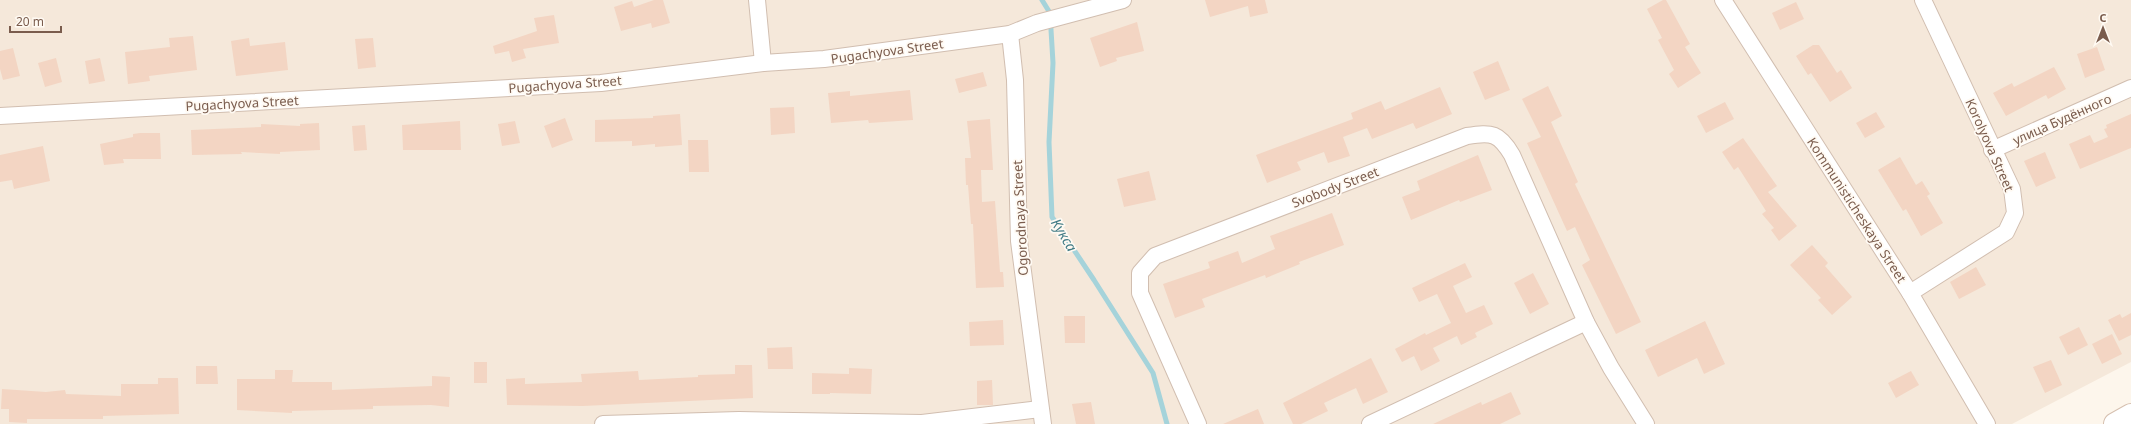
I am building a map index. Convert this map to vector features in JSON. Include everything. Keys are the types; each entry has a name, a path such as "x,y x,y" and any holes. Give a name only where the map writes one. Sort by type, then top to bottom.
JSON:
{"street":[{"path":"757,0 763,63"},
{"name":"Pugachyova Street","path":"0,116 601,83 763,63 824,59 1010,34 1037,23 1123,0"},
{"name":"Kommunisticheskaya Street","path":"1723,0 1910,293 1987,424"},
{"name":"Korolyova Street","path":"1910,293 2006,232 2015,213 2012,189 1992,150 1923,0"},
{"name":"Ogorodnaya Street","path":"1010,34 1015,80 1019,241 1041,417"},
{"name":"улица Будённого","path":"1992,150 2131,88"},
{"name":"Svobody Street","path":"1198,424 1140,293 1140,273 1155,256 1467,136 1486,133 1503,140 1512,155 1586,322 1611,368 1646,424"},
{"path":"1370,424 1586,322"},
{"path":"2115,424 2131,416"},
{"path":"603,424 739,420 922,423 1041,417"}],"shaded area":[{"path":"0,0 2131,0 2131,362 2012,424 0,424"}],"building":[{"path":"654,0 663,0 670,23 652,28 651,23 621,31 614,7 632,1 634,7"},
{"path":"1205,0 1265,0 1268,13 1250,17 1248,6 1210,17"},
{"path":"1663,0 1666,0 1690,44 1685,47 1701,73 1678,88 1669,74 1674,70 1658,40 1662,38 1647,9"},
{"path":"1796,2 1804,19 1780,30 1772,13"},
{"path":"554,15 559,43 523,49 526,58 512,62 509,51 495,54 493,46 537,31 534,18"},
{"path":"1137,22 1144,51 1116,58 1117,61 1100,67 1090,38"},
{"path":"193,36 197,70 149,76 150,81 128,84 125,52 170,47 169,38"},
{"path":"249,38 250,46 285,42 288,70 236,76 231,41"},
{"path":"373,38 376,67 358,69 355,39"},
{"path":"1813,45 1819,45 1837,73 1841,70 1852,88 1830,102 1811,73 1808,75 1796,56"},
{"path":"2097,47 2105,70 2085,78 2077,54"},
{"path":"13,48 20,76 3,80 0,69 0,51"},
{"path":"56,58 62,82 45,87 38,63"},
{"path":"100,58 105,81 89,84 85,61"},
{"path":"1498,61 1510,90 1485,100 1473,72"},
{"path":"2054,67 2066,89 2048,99 2046,95 2006,116 1993,93 2012,83 2014,87"},
{"path":"983,72 987,86 959,93 955,79"},
{"path":"1548,86 1562,116 1551,122 1578,182 1575,184 1641,322 1616,334 1582,265 1590,260 1575,227 1567,231 1527,143 1541,137 1522,99"},
{"path":"1440,87 1452,114 1416,129 1413,123 1372,139 1367,128 1343,137 1350,156 1328,163 1324,152 1297,162 1301,170 1267,183 1256,155 1353,119 1351,113 1381,101 1385,110"},
{"path":"910,90 913,120 869,123 868,120 831,123 828,93 850,91 850,96"},
{"path":"1725,102 1734,119 1706,133 1697,116"},
{"path":"794,107 795,133 771,135 770,108"},
{"path":"1876,112 1885,127 1865,138 1856,123"},
{"path":"680,114 682,145 655,147 655,144 632,146 632,141 595,142 595,120 653,118 653,116"},
{"path":"2131,114 2131,148 2080,169 2069,144 2090,135 2094,143 2108,137 2104,129 2107,128 2106,125"},
{"path":"565,118 573,140 552,148 544,126"},
{"path":"990,119 993,170 981,170 982,202 995,201 1000,272 1003,272 1004,287 976,288 973,224 971,224 968,185 966,185 965,158 971,158 967,121"},
{"path":"460,121 461,150 403,150 402,125"},
{"path":"515,121 520,143 502,146 498,124"},
{"path":"319,123 320,150 280,152 280,154 241,152 242,154 192,155 191,130 261,127 261,124 300,126 300,124"},
{"path":"365,125 367,150 354,151 352,126"},
{"path":"160,133 161,159 123,159 124,163 104,165 100,144 133,137 133,134"},
{"path":"1743,138 1777,186 1768,192 1797,226 1779,241 1771,230 1774,228 1762,214 1766,211 1738,167 1734,170 1722,152"},
{"path":"688,140 708,140 709,172 689,172"},
{"path":"43,146 50,181 14,189 12,180 0,182 0,155"},
{"path":"2045,152 2056,178 2036,187 2024,161"},
{"path":"1478,155 1492,190 1460,202 1459,200 1411,220 1402,197 1420,190 1417,181"},
{"path":"1900,157 1916,185 1922,181 1930,194 1927,196 1943,223 1921,236 1906,209 1903,211 1878,170"},
{"path":"1149,171 1156,200 1124,207 1117,179"},
{"path":"1332,213 1344,245 1299,262 1300,264 1266,278 1265,275 1202,299 1205,307 1175,318 1163,284 1210,268 1208,262 1238,251 1242,263 1275,249 1270,236"},
{"path":"1812,245 1828,263 1825,266 1852,297 1832,315 1818,300 1821,298 1790,265"},
{"path":"1465,263 1472,277 1453,286 1466,313 1484,305 1493,324 1475,333 1477,337 1461,345 1457,336 1433,348 1440,361 1421,371 1414,356 1402,362 1395,349 1425,333 1426,335 1451,323 1437,294 1419,302 1412,288"},
{"path":"1976,267 1986,285 1959,299 1950,282"},
{"path":"1533,273 1549,304 1530,314 1514,283"},
{"path":"2131,313 2131,335 2119,341 2108,320 2120,314 2122,318"},
{"path":"1064,316 1085,316 1085,343 1065,343"},
{"path":"1003,320 1004,345 970,346 969,322"},
{"path":"1705,321 1725,364 1704,374 1697,358 1658,377 1645,350"},
{"path":"2079,327 2088,345 2068,355 2059,337"},
{"path":"2112,334 2122,354 2102,364 2092,344"},
{"path":"792,347 793,369 768,369 767,348"},
{"path":"1371,358 1388,392 1363,404 1356,388 1324,403 1328,411 1301,424 1293,424 1283,403"},
{"path":"2051,360 2062,385 2045,393 2033,367"},
{"path":"474,362 487,362 487,383 474,383"},
{"path":"735,365 752,365 753,398 583,406 507,405 506,379 525,378 525,384 582,382 581,374 638,371 639,380 698,377 698,375 735,374"},
{"path":"196,366 217,366 218,384 196,384"},
{"path":"849,368 872,369 871,394 812,394 812,373 849,374"},
{"path":"275,370 293,370 292,382 332,382 332,390 432,386 432,376 450,377 449,407 431,405 373,406 373,409 292,411 292,413 237,410 237,379 275,379"},
{"path":"1911,371 1919,385 1896,398 1888,383"},
{"path":"158,378 178,378 179,414 103,416 103,419 27,419 27,423 9,422 9,409 1,409 2,389 46,392 65,390 66,394 121,396 121,384 158,384"},
{"path":"992,380 993,405 977,405 977,381"},
{"path":"1511,392 1521,414 1500,424 1433,424 1481,402 1482,405"},
{"path":"1091,402 1095,424 1076,424 1072,404"},
{"path":"1258,409 1264,424 1223,424"}],"waterway":[{"name":"Кукса","path":"1042,0 1050,13 1053,63 1049,142 1052,217 1153,373 1167,424"}]}
